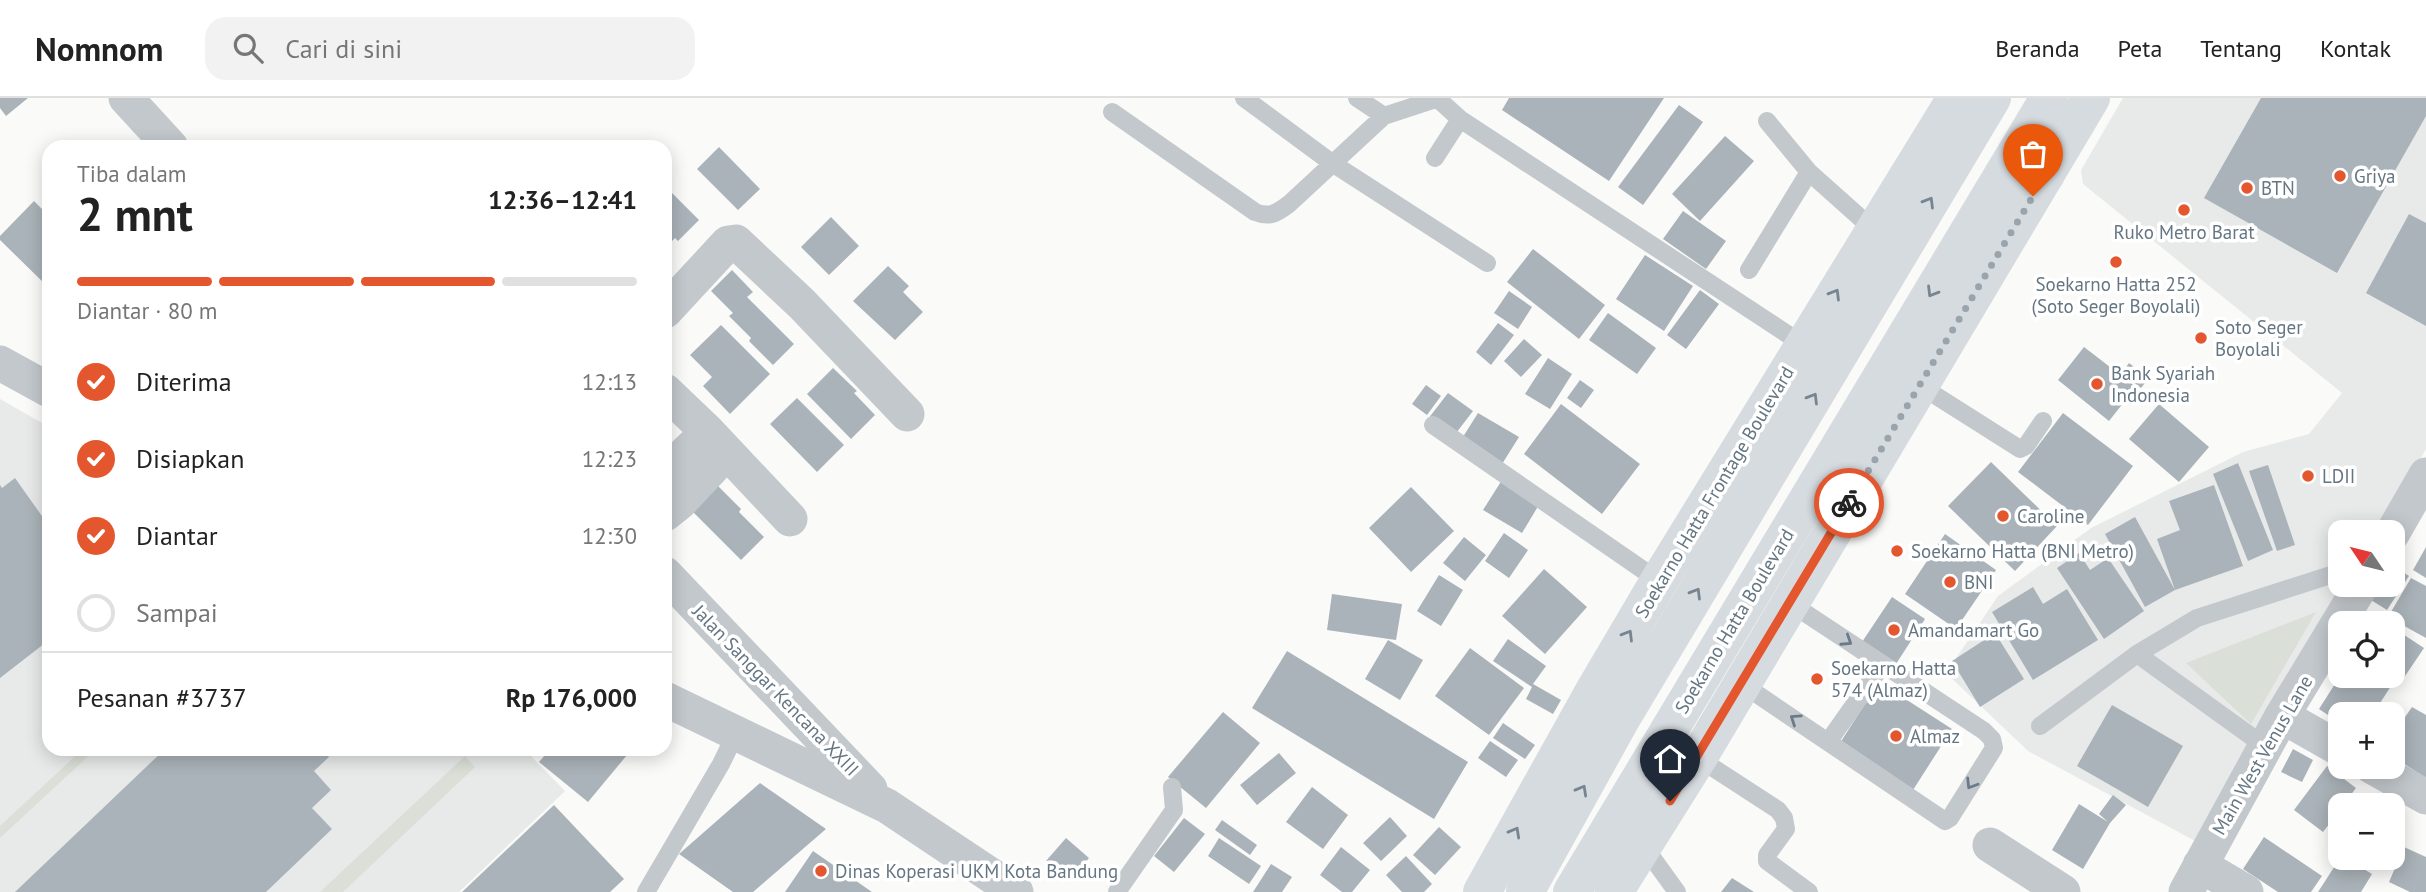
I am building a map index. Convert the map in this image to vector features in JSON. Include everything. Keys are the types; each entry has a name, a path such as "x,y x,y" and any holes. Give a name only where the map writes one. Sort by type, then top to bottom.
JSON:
{"main road":[{"name":"Soekarno Hatta Frontage Boulevard","path":"1482,892 1659,581 1956,98"},
{"path":"1525,892 1621,719 1992,98"},
{"name":"Soekarno Hatta Boulevard","path":"1572,892 2049,98"},
{"path":"1614,892 1698,758 2091,98"},
{"path":"1967,233 2046,174"},
{"path":"1590,892 1596,849"}],"street":[{"path":"125,98 164,140"},
{"path":"672,303 728,243 736,242 802,304 907,414"},
{"path":"0,363 42,386"},
{"path":"672,398 790,519"},
{"path":"672,469 717,442"},
{"path":"672,508 680,502 717,442"},
{"path":"2400,520 2426,475"},
{"name":"Jalan Sanggar Kencana XXIII","path":"672,581 887,807"},
{"name":"Main West Venus Lane","path":"2193,878 2282,716 2354,597"},
{"path":"672,702 887,807 1016,892"},
{"path":"2282,716 2328,742"},
{"path":"2394,779 2426,797"},
{"path":"1990,845 2063,892"},
{"path":"2193,878 2246,892"}],"lane":[{"path":"1244,98 1332,163 1487,263"},
{"path":"1357,98 1384,116"},
{"path":"1112,112 1255,212 1265,216 1274,215 1289,204 1384,116 1438,98 1460,119 1804,345"},
{"path":"1435,158 1460,119"},
{"path":"1767,121 1809,172 1874,230"},
{"path":"1749,270 1809,172"},
{"path":"1919,385 2020,449 2043,421"},
{"path":"1433,425 1659,581"},
{"path":"2040,726 2137,654 2197,618 2328,576"},
{"path":"1742,684 1945,821 1950,818 1994,748 1992,739 1984,731 1790,603"},
{"path":"2137,654 2266,747"},
{"path":"1828,742 1883,664"},
{"path":"646,892 721,764 736,733"},
{"path":"1698,758 1778,810 1786,823 1786,830 1767,855 1767,861 1809,892"},
{"path":"1117,892 1174,810 1172,787"},
{"path":"1643,845 1677,892"}],"path":[{"path":"2159,303 2167,309"}],"shaded area":[{"path":"2123,98 2426,98 2426,449 2385,520 2328,520 2328,597 2340,597 2332,611 2328,611 2328,618 2197,842 2028,751 1946,673 1998,596 2091,528 2243,452 2309,434 2342,393 2083,184 2081,170"},
{"path":"0,399 42,423 42,756 531,756 565,791 459,892 0,892"},
{"path":"2316,612 2251,724 2186,663"},
{"path":"75,756 88,756 0,838 0,826"},
{"path":"465,756 475,767 343,892 320,892"}],"building":[{"path":"0,98 28,98 6,116 0,108"},
{"path":"1509,98 1664,98 1609,181 1502,110"},
{"path":"2261,98 2426,98 2426,116 2337,273 2204,198"},
{"path":"1679,105 1703,122 1643,205 1618,187"},
{"path":"1725,136 1754,161 1700,221 1672,194"},
{"path":"719,147 760,189 738,210 697,169"},
{"path":"672,193 699,220 678,241 675,238 672,241"},
{"path":"34,201 42,209 42,281 0,240 0,236"},
{"path":"1683,211 1726,241 1706,269 1663,239"},
{"path":"2409,214 2426,223 2426,326 2366,293"},
{"path":"831,217 859,246 829,275 801,247"},
{"path":"1533,249 1605,305 1579,339 1507,282"},
{"path":"1645,255 1693,286 1664,331 1616,299"},
{"path":"888,266 909,286 903,292 923,312 895,340 853,301"},
{"path":"732,270 753,292 747,297 794,344 773,365 749,341 751,338 729,316 733,313 711,291"},
{"path":"1700,290 1719,304 1686,349 1667,335"},
{"path":"1509,291 1532,307 1518,329 1494,313"},
{"path":"1608,313 1656,348 1637,374 1589,340"},
{"path":"1498,323 1514,335 1491,365 1476,352"},
{"path":"721,325 770,374 730,414 703,386 712,377 690,355"},
{"path":"1524,339 1542,355 1521,377 1504,361"},
{"name":"Bank Syariah Indonesia","path":"2084,347 2136,387 2109,421 2058,380"},
{"path":"1548,358 1572,374 1550,409 1525,394"},
{"path":"2129,363 2149,378 2141,388 2121,374"},
{"path":"833,368 857,391 854,393 875,415 851,439 807,394"},
{"path":"1580,380 1594,390 1581,408 1567,398"},
{"path":"1426,385 1441,396 1427,415 1412,404"},
{"path":"1448,393 1473,411 1453,437 1428,419"},
{"path":"797,398 844,445 817,472 770,424"},
{"path":"1561,404 1640,464 1602,514 1524,454"},
{"path":"2159,404 2209,447 2179,482 2129,439"},
{"path":"1478,413 1519,437 1502,464 1461,440"},
{"path":"2063,413 2133,466 2088,525 2018,472"},
{"name":"Caroline","path":"1991,462 2057,526 2015,571 1948,506"},
{"path":"2238,463 2273,550 2248,561 2213,474"},
{"path":"2268,465 2295,545 2277,551 2249,471"},
{"path":"15,478 42,516 42,645 0,678 0,485 2,488"},
{"path":"1502,480 1540,503 1522,533 1483,510"},
{"path":"714,482 764,537 741,560 688,507"},
{"path":"2214,485 2243,566 2175,590 2157,539 2180,530 2169,501"},
{"path":"1411,487 1454,531 1411,572 1369,528"},
{"path":"2135,517 2175,590 2145,607 2105,534"},
{"path":"1504,533 1528,550 1509,578 1485,561"},
{"name":"BNI","path":"1945,534 1996,570 1956,629 1905,594"},
{"path":"1464,537 1486,555 1465,581 1443,563"},
{"path":"2426,547 2426,578 2413,570"},
{"path":"2079,553 2090,570 2108,558 2144,611 2104,639 2057,568"},
{"path":"1544,569 1587,607 1545,654 1502,616"},
{"path":"1439,575 1463,590 1441,626 1417,611"},
{"path":"2411,578 2426,586 2426,638 2405,626 2405,611 2392,611 2400,597 2405,597 2405,588"},
{"path":"2033,587 2043,604 2067,589 2098,640 2033,680 1992,612"},
{"path":"1332,594 1402,604 1396,640 1327,630"},
{"name":"Amandamart Go","path":"1892,597 1925,619 1896,664 1862,642"},
{"path":"2373,597 2395,597 2387,610 2371,600"},
{"path":"1995,633 2024,679 1980,707 1952,661"},
{"path":"2405,636 2424,648 2405,676"},
{"path":"1508,639 1546,666 1533,684 1561,700 1553,714 1526,699 1532,687 1493,661"},
{"path":"1388,640 1423,660 1400,700 1365,679"},
{"path":"1470,648 1524,688 1489,735 1435,696"},
{"path":"1287,651 1468,762 1434,819 1252,708"},
{"name":"Almaz","path":"1879,682 1952,729 1913,790 1840,743"},
{"path":"2332,688 2390,688 2381,702 2328,702 2328,715 2319,709"},
{"path":"2112,705 2183,746 2148,807 2077,766"},
{"path":"2412,707 2426,715 2426,778 2405,764 2405,717"},
{"path":"1223,712 1260,743 1206,808 1168,777"},
{"path":"1503,723 1535,745 1525,759 1493,738"},
{"path":"1490,741 1518,760 1506,777 1478,758"},
{"path":"2293,749 2313,760 2302,782 2281,772"},
{"path":"1279,753 1296,773 1257,805 1240,785"},
{"path":"158,756 329,757 314,771 331,790 312,808 332,829 266,892 15,892"},
{"path":"544,756 626,756 588,802 539,762"},
{"path":"2327,766 2328,779 2344,779 2356,788 2352,793 2328,793 2328,826 2323,832 2294,810"},
{"path":"760,783 826,829 753,892 733,892 679,854"},
{"path":"1312,787 1348,815 1323,849 1286,822"},
{"path":"2113,795 2126,805 2110,823 2083,869 2052,850 2079,804 2108,822 2099,814"},
{"path":"554,805 624,879 610,892 462,892"},
{"path":"1390,817 1407,836 1381,861 1363,843"},
{"path":"1184,818 1205,834 1174,872 1154,856"},
{"path":"1222,820 1257,845 1250,855 1215,830"},
{"path":"1439,827 1461,847 1435,875 1413,855"},
{"path":"2264,837 2322,876 2311,892 2278,892 2243,869"},
{"path":"1066,838 1089,858 1069,881 1046,861"},
{"path":"1219,838 1261,866 1249,884 1208,856"},
{"path":"1341,847 1370,870 1352,892 1342,892 1320,875"},
{"path":"2405,847 2426,857 2426,892 2410,892 2389,882 2394,870 2405,870"},
{"name":"Dinas Koperasi UKM Kota Bandung","path":"813,851 872,892 785,892"},
{"path":"1406,856 1432,884 1424,892 1402,892 1386,875"},
{"path":"1271,864 1292,877 1282,892 1253,892"},
{"path":"2332,870 2366,870 2372,874 2361,892 2318,892"},
{"path":"1732,878 1754,892 1721,892"}],"way so far":[{"path":"1849,503 2033,196"}],"place":[{"name":"Griya","path":"2340,176"},
{"name":"BTN","path":"2247,188"},
{"name":"Ruko Metro Barat","path":"2184,210"},
{"name":"Soekarno Hatta 252 (Soto Seger Boyolali)","path":"2116,262"},
{"name":"Soto Seger Boyolali","path":"2201,338"},
{"name":"Bank Syariah Indonesia","path":"2097,384"},
{"name":"LDII","path":"2308,476"},
{"name":"Caroline","path":"2003,516"},
{"name":"Soekarno Hatta (BNI Metro)","path":"1897,551"},
{"name":"BNI","path":"1950,582"},
{"name":"Amandamart Go","path":"1894,630"},
{"name":"Soekarno Hatta 574 (Almaz)","path":"1817,679"},
{"name":"Almaz","path":"1896,736"},
{"name":"Dinas Koperasi UKM Kota Bandung","path":"821,871"}],"route":[{"path":"1670,801 1849,503"}]}
